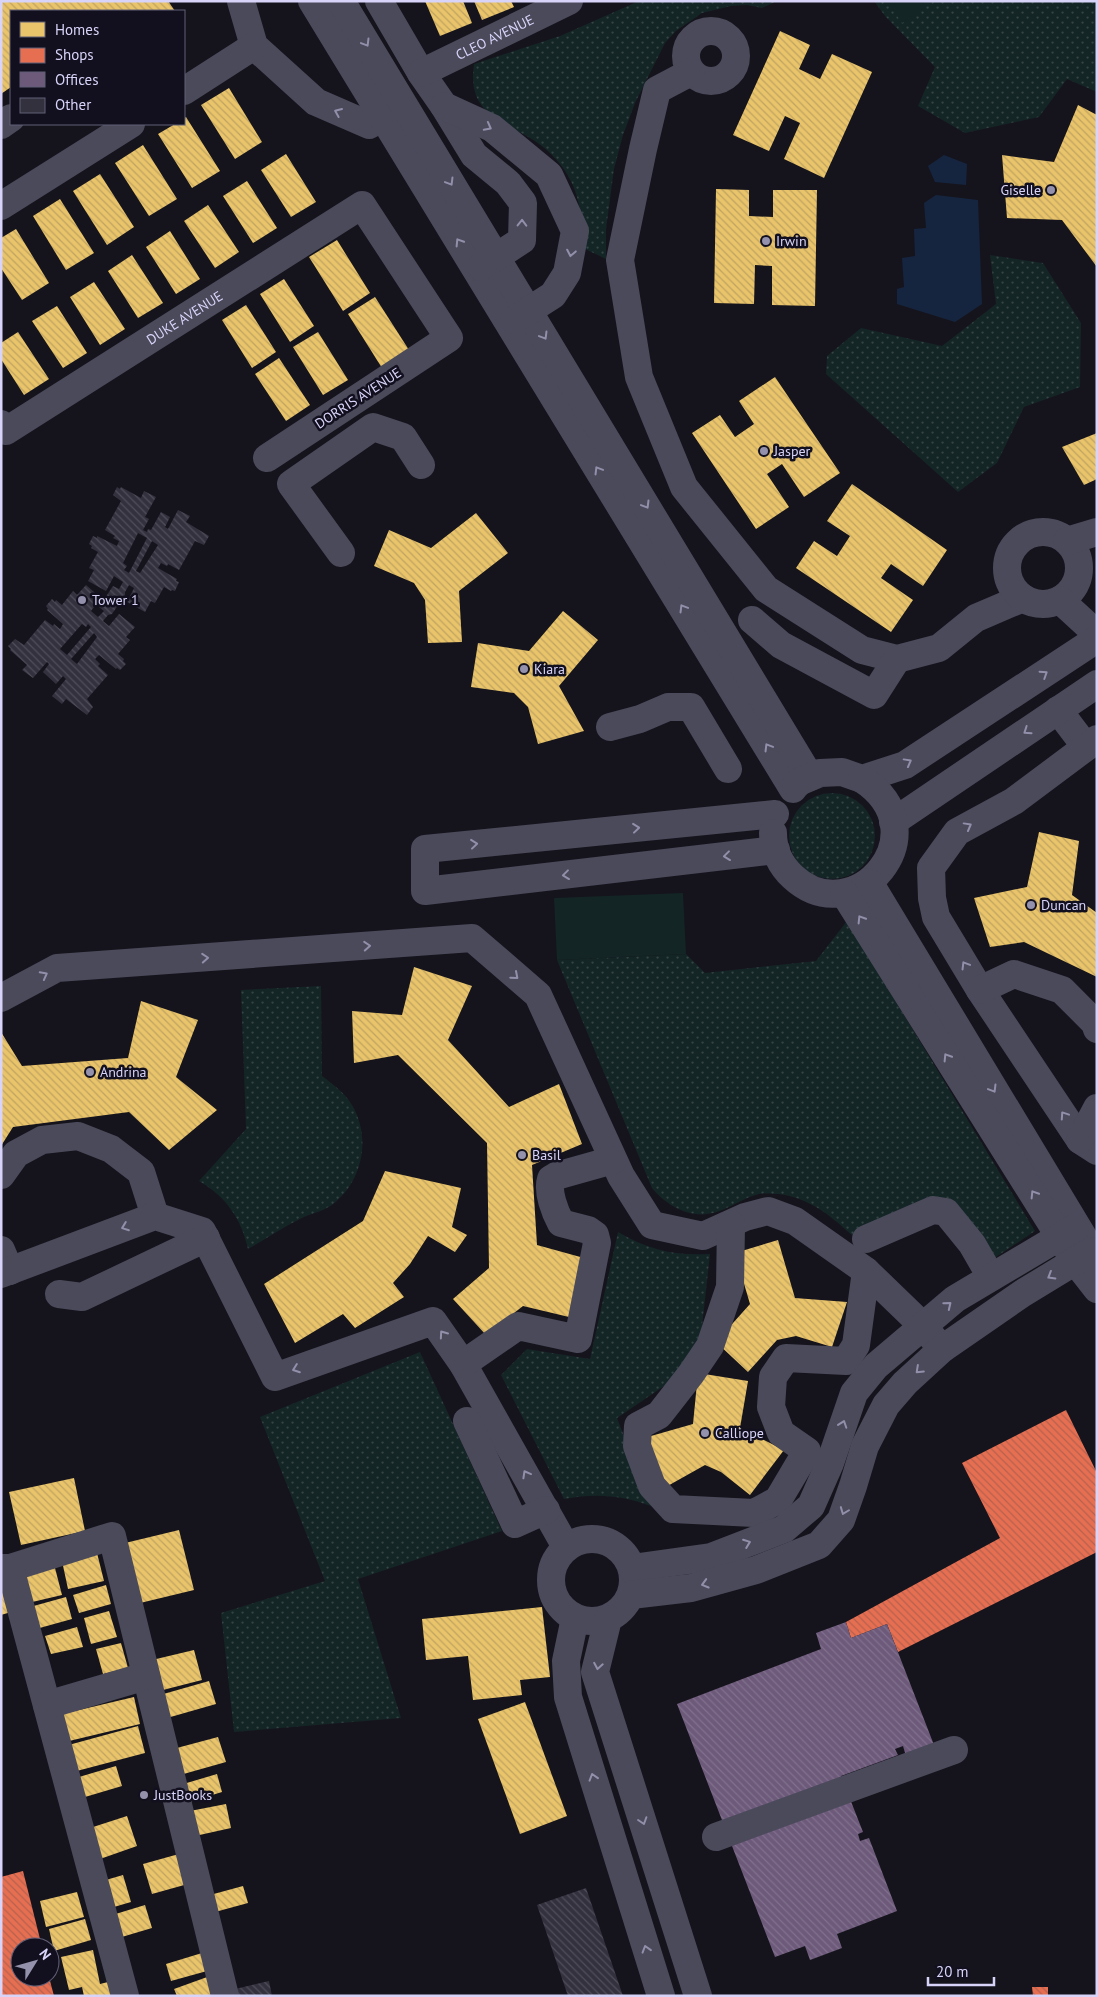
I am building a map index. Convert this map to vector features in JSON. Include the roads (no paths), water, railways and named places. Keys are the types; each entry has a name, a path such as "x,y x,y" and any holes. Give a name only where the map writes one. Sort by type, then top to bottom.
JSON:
{"street":[{"path":"240,1 254,46 316,102 369,125 393,112"},
{"path":"312,1 393,112 802,783"},
{"path":"341,1 393,112"},
{"path":"379,1 421,73 474,155 508,183 523,203 522,240 486,264"},
{"name":"CLEO AVENUE","path":"421,73 570,1"},
{"path":"185,90 254,46"},
{"path":"691,72 657,90 620,260 639,377 684,487 766,589 862,650 897,659 939,648 976,618 1023,598"},
{"path":"444,106 492,128 548,175 575,231 567,273 552,295 519,317"},
{"path":"1,206 129,125"},
{"name":"DUKE AVENUE","path":"4,427 362,205 449,338"},
{"name":"DORRIS AVENUE","path":"267,458 449,338"},
{"path":"341,552 291,484 373,428 404,438 422,465"},
{"path":"1038,532 1053,534 1067,540 1078,557 1078,577 1068,594 1060,600 1048,604 1035,603 1023,598 1015,590 1009,579 1008,558 1019,541 1028,535 1038,532"},
{"path":"1067,540 1097,532"},
{"path":"1060,600 1097,634"},
{"path":"752,620 781,645 874,695 897,659"},
{"path":"862,779 905,765 1097,639"},
{"path":"894,822 1097,684"},
{"path":"610,727 640,719 668,708 691,707 728,769"},
{"path":"1058,710 1092,743 1014,801 957,832 931,868 932,898 936,917 980,990 1089,1145"},
{"path":"842,772 862,779 879,792 890,811 894,822 894,832 891,853 879,874 869,882 844,893 819,892 807,887 788,872 776,850 773,838 775,814 780,802 802,783 820,773 842,772"},
{"path":"775,814 426,849 425,892 776,850"},
{"path":"594,872 597,832"},
{"path":"869,882 1068,1231"},
{"path":"844,893 1068,1231 1088,1256 1097,1289"},
{"path":"1,998 57,968 472,938 538,995 613,1160 652,1225 703,1236 745,1217 768,1211 795,1221 866,1271 923,1326 942,1349"},
{"path":"980,990 1014,974 1062,990 1095,1023 1097,1029"},
{"path":"1089,1145 1097,1108"},
{"path":"1,1175 16,1154 42,1140 78,1136 111,1149 141,1172 155,1216"},
{"path":"464,1364 518,1326 578,1339 597,1244 595,1235 588,1230 561,1223 556,1215 549,1185 551,1179 556,1176 613,1160"},
{"path":"866,1239 933,1210 946,1212 972,1244 991,1277"},
{"path":"4,1265 155,1216 202,1231 275,1377 433,1320 464,1364 566,1547"},
{"path":"731,1224 730,1287 710,1346 659,1415 638,1426 637,1446 652,1486 673,1508 754,1513 778,1500 807,1451 781,1433 771,1407 773,1377 786,1358 846,1362 856,1345 866,1271"},
{"path":"632,1568 711,1557 784,1529 811,1506 830,1463 854,1393 876,1366 955,1299 1068,1231"},
{"path":"59,1294 82,1297 206,1238"},
{"path":"632,1595 691,1588 756,1570 819,1544 841,1520 865,1446 886,1405 905,1384 942,1349 1023,1293 1088,1256"},
{"path":"467,1421 515,1524 546,1510"},
{"path":"125,1996 47,1705 6,1568 112,1536 225,1996"},
{"path":"599,1539 619,1549 627,1558 632,1568 634,1586 632,1595 622,1609 608,1619 592,1622 575,1618 561,1608 556,1601 551,1584 553,1566 558,1556 566,1547 582,1540 599,1539"},
{"path":"575,1618 566,1661 568,1697 661,1995 696,1991 595,1672 608,1619"},
{"path":"47,1705 146,1676"},
{"path":"716,1837 954,1750"}],"water":[{"path":"944,155 967,164 966,185 935,182 928,166"},
{"path":"936,195 978,200 982,304 955,322 897,304 897,289 904,287 902,258 915,256 914,229 926,228 924,203"}],"place":[{"name":"Giselle","path":"1051,190"},
{"name":"Irwin","path":"766,241"},
{"name":"Jasper","path":"764,451"},
{"name":"Tower 1","path":"82,600"},
{"name":"Kiara","path":"524,669"},
{"name":"Duncan","path":"1031,905"},
{"name":"Andrina","path":"90,1072"},
{"name":"Basil","path":"522,1155"},
{"name":"Calliope","path":"705,1433"},
{"name":"JustBooks","path":"144,1795"}]}
